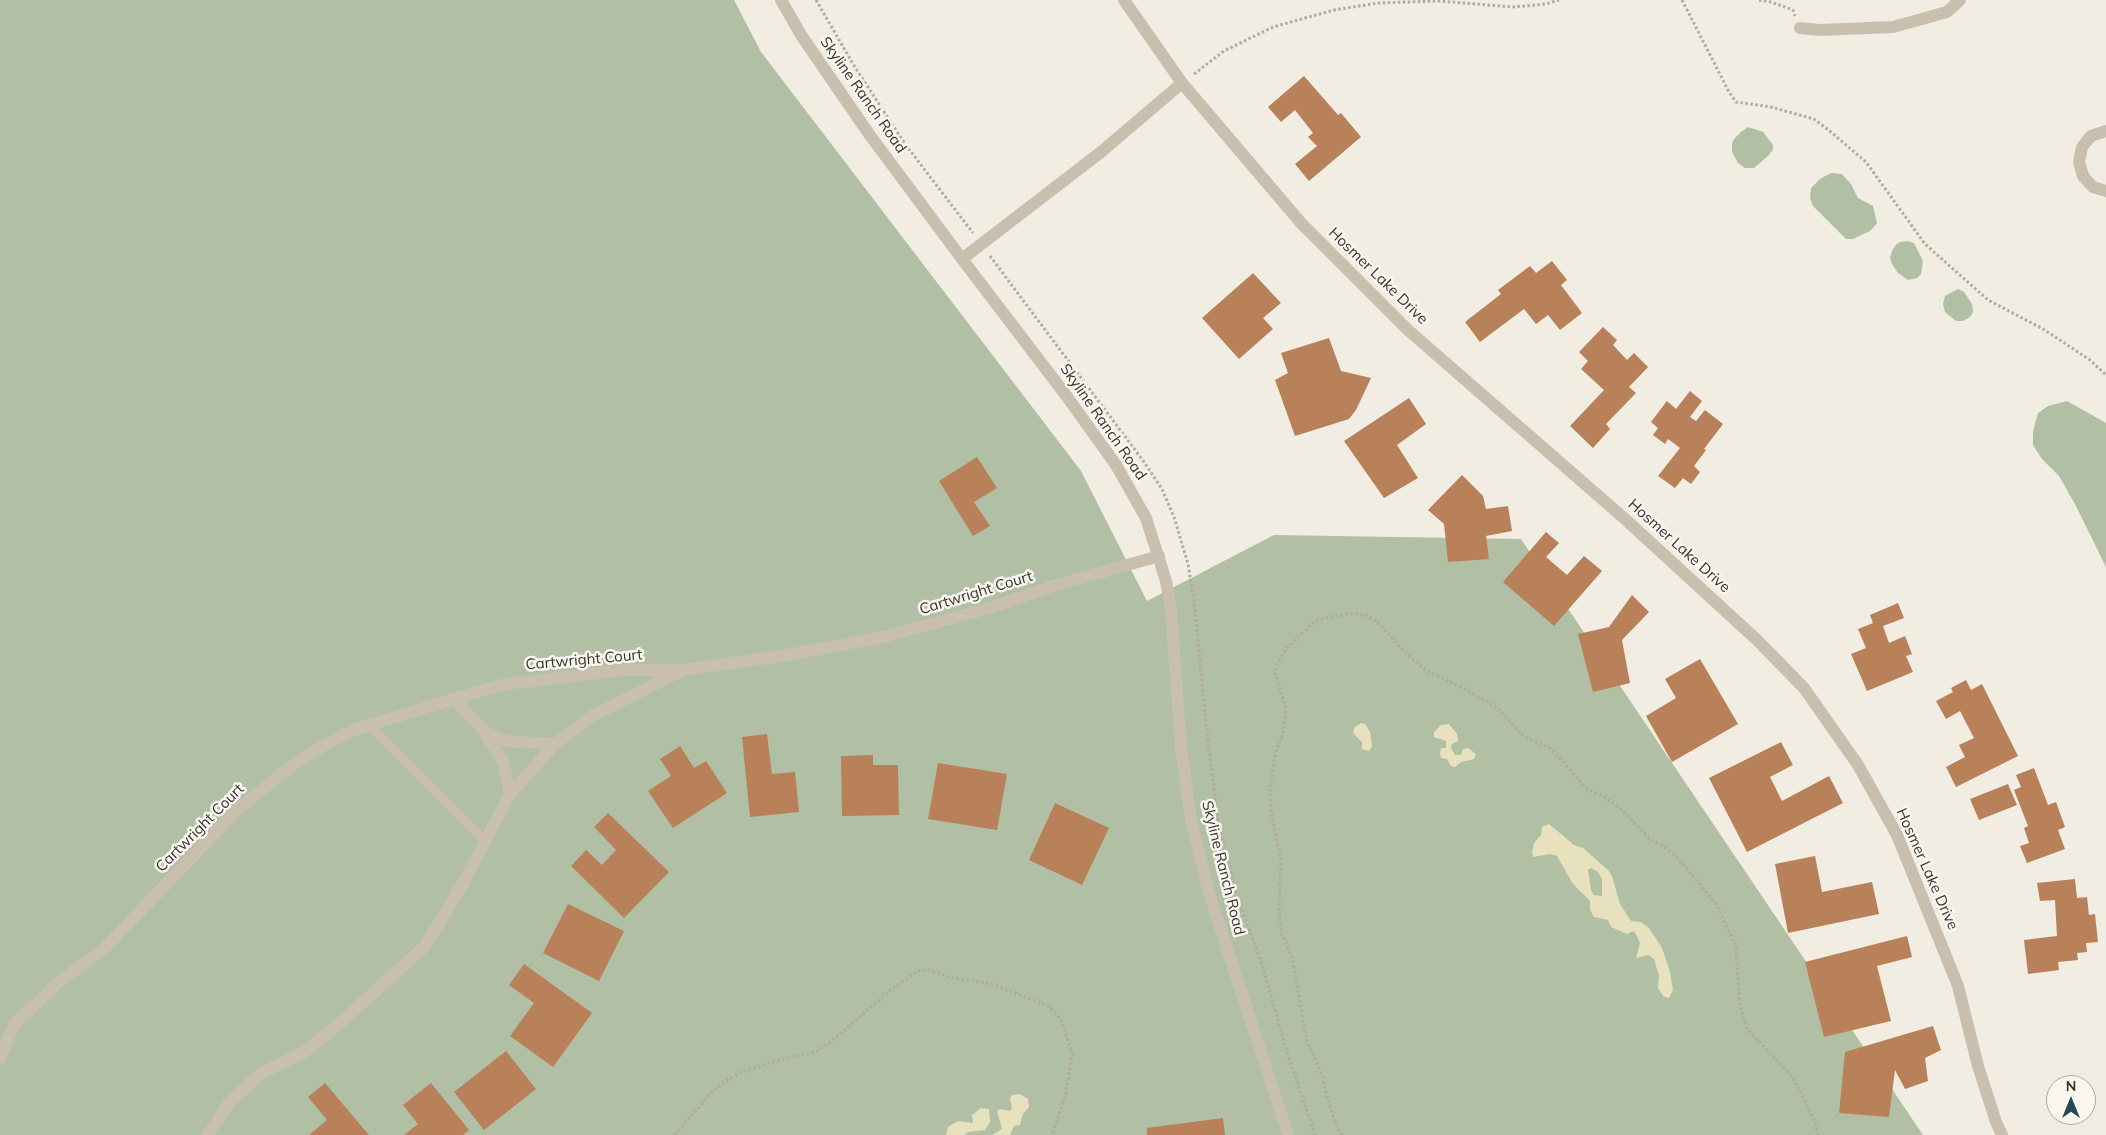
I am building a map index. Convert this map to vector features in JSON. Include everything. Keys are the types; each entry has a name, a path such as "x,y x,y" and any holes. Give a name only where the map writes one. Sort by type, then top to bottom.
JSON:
{"street":[{"name":"Skyline Ranch Road","path":"781,0 801,35 869,134 1065,394 1116,465 1146,518 1166,581 1172,610 1181,748 1191,820 1209,893 1288,1135"},
{"name":"Hosmer Lake Drive","path":"1124,0 1182,84 1301,223 1408,330 1625,519 1757,640 1804,688 1858,765 1897,836 1958,986 1978,1066 2002,1135"},
{"path":"1800,28 1820,30 1893,26 1947,12 1960,0"},
{"path":"962,259 1101,152 1182,84"},
{"path":"2106,130 2091,136 2082,147 2079,162 2083,176 2093,186 2106,191"},
{"name":"Cartwright Court","path":"0,1058 14,1025 60,981 103,950 237,810 290,767 354,730 510,683 622,670 683,670 782,656 883,637 990,608 1158,556"},
{"name":"Cartwright Court","path":"208,1135 229,1103 260,1074 303,1053 339,1024 425,946 461,886 510,794 555,744 592,716 683,670"},
{"path":"454,699 485,732 503,762 510,794"},
{"path":"485,732 507,741 555,744"}],"lane":[{"path":"369,725 484,840"}],"path":[{"path":"816,0 853,64"},
{"path":"1182,84 1224,51 1273,27 1334,10 1378,3 1438,1 1513,7 1546,4 1559,0"},
{"path":"1682,0 1729,92 1736,102 1771,107 1814,119 1826,127 1866,162 1925,244 1988,300 2043,329 2090,360 2106,375"},
{"path":"1759,0 1771,2 1792,10 1800,28"},
{"path":"1342,1135 1327,1098 1323,1078 1307,1041 1292,957 1282,934 1279,912 1281,860 1271,811 1270,791 1275,754 1283,734 1286,709 1275,673 1278,662 1287,648 1314,622 1353,613 1365,615 1378,622 1398,645 1425,670 1465,689 1498,708 1523,736 1550,748 1587,789 1603,796 1621,809 1650,839 1662,845 1676,856 1717,905 1736,946 1740,1006 1747,1029 1790,1074 1799,1088 1815,1122 1818,1135"},
{"path":"675,1135 711,1093 724,1082 739,1073 774,1061 816,1052 832,1041 892,989 918,971 929,970 950,978 991,984 1047,1006 1060,1019 1072,1054 1066,1093 1052,1135"}],"green space":[{"path":"0,0 734,0 761,52 1081,471 1147,601 1274,535 1521,539 1923,1135 0,1135"},
{"path":"1748,127 1763,132 1773,145 1773,150 1754,168 1745,168 1738,163 1732,152 1734,139"},
{"path":"1831,173 1842,174 1851,184 1858,198 1873,206 1877,223 1870,231 1853,239 1846,239 1813,206 1810,198 1811,188 1820,179"},
{"path":"1908,241 1914,243 1923,261 1921,274 1917,278 1908,280 1898,273 1890,258 1896,245 1900,242"},
{"path":"1958,289 1964,292 1972,304 1973,312 1970,317 1963,321 1956,321 1945,312 1943,304 1945,296"},
{"path":"2067,401 2106,423 2106,567 2059,476 2042,459 2033,445 2033,431 2038,413 2048,406"}],"sand":[{"path":"1361,723 1365,724 1370,732 1372,746 1369,751 1362,749 1362,742 1353,733 1355,727"},
{"path":"1449,724 1457,734 1458,741 1452,744 1451,748 1455,755 1461,755 1463,749 1468,748 1476,754 1474,759 1461,762 1455,767 1451,766 1447,759 1441,758 1441,748 1446,748 1446,741 1434,737 1434,732 1441,725"},
{"path":"1549,824 1574,845 1583,848 1608,870 1612,876 1620,904 1631,921 1641,922 1649,928 1662,948 1670,972 1673,990 1669,998 1663,996 1658,988 1659,976 1654,959 1648,955 1636,958 1640,943 1636,934 1633,931 1627,934 1611,927 1608,920 1594,917 1590,909 1590,901 1573,884 1557,856 1550,854 1533,857 1534,843 1541,835 1542,827","holes":["1591,868 1598,872 1602,879 1602,896 1594,895 1591,890 1588,870"]},
{"path":"1019,1094 1028,1099 1029,1107 1023,1114 1020,1125 1014,1126 1010,1135 992,1135 1002,1129 997,1111 1000,1109 1010,1111 1012,1108 1010,1098 1012,1095"},
{"path":"981,1108 989,1109 990,1122 985,1130 968,1132 964,1135 946,1135 948,1127 958,1121 973,1123 972,1115"}],"building":[{"path":"1304,76 1338,115 1341,113 1361,137 1309,181 1295,164 1317,146 1308,137 1313,133 1295,110 1281,122 1268,107"},
{"path":"1552,261 1567,280 1561,285 1582,313 1560,330 1548,315 1536,324 1524,309 1480,342 1465,322 1501,294 1498,290 1530,266 1536,273"},
{"path":"1253,273 1281,303 1263,318 1273,329 1239,359 1202,318"},
{"path":"1603,327 1617,340 1613,345 1627,360 1634,353 1648,367 1629,387 1636,393 1606,424 1610,429 1593,448 1570,426 1604,390 1581,369 1588,361 1579,352"},
{"path":"1329,338 1341,371 1371,378 1356,410 1349,419 1295,436 1275,380 1288,373 1281,353"},
{"path":"1690,391 1702,401 1690,417 1696,421 1705,410 1723,424 1694,466 1700,472 1691,484 1683,478 1675,488 1658,476 1680,448 1668,439 1665,444 1653,435 1658,428 1651,422 1667,401 1676,409"},
{"path":"1409,398 1426,424 1397,445 1418,478 1384,498 1344,441"},
{"path":"977,457 997,488 974,502 990,526 973,536 939,481"},
{"path":"1462,475 1483,496 1486,509 1508,506 1512,531 1486,536 1489,559 1448,562 1444,524 1428,510"},
{"path":"1546,532 1559,543 1546,557 1567,575 1584,556 1602,571 1554,626 1503,582"},
{"path":"1632,595 1649,612 1622,640 1630,683 1593,692 1578,634 1609,627"},
{"path":"1898,603 1904,618 1883,626 1889,643 1905,636 1912,654 1906,656 1913,672 1867,691 1851,654 1866,648 1858,629 1873,623 1870,615"},
{"path":"1700,659 1738,724 1672,762 1646,716 1676,698 1665,679"},
{"path":"1966,680 1971,690 1982,684 2018,756 1956,787 1946,767 1965,757 1959,745 1974,738 1960,711 1946,719 1936,701 1953,692 1951,688"},
{"path":"767,734 772,774 795,772 799,812 750,817 742,737"},
{"path":"1781,742 1793,765 1770,777 1782,801 1829,776 1843,803 1747,852 1709,778"},
{"path":"680,746 694,768 706,761 727,793 673,828 648,791 671,776 660,759"},
{"path":"873,755 873,765 898,765 899,815 842,816 841,756"},
{"path":"938,763 1007,774 997,830 928,819"},
{"path":"2034,768 2048,805 2056,802 2065,827 2058,830 2065,849 2027,863 2020,846 2029,843 2024,828 2028,826 2014,790 2021,787 2016,775"},
{"path":"2008,784 2017,805 1979,820 1970,799"},
{"path":"1055,803 1109,828 1082,885 1029,860"},
{"path":"608,813 669,872 624,918 571,866 586,850 602,865 616,850 594,827"},
{"path":"1815,856 1822,892 1872,882 1879,914 1788,933 1775,864"},
{"path":"2075,879 2077,898 2087,897 2089,915 2095,914 2098,942 2086,943 2087,952 2077,953 2078,960 2058,962 2059,970 2028,974 2024,940 2057,936 2055,900 2040,901 2037,883"},
{"path":"568,904 624,931 599,981 543,953"},
{"path":"1907,936 1912,957 1877,966 1891,1021 1824,1037 1805,962"},
{"path":"524,964 592,1013 553,1067 510,1036 534,1003 509,985"},
{"path":"1933,1026 1941,1050 1925,1058 1928,1081 1905,1089 1895,1070 1889,1117 1839,1113 1845,1052"},
{"path":"506,1051 536,1089 484,1130 454,1092"},
{"path":"325,1083 369,1135 309,1135 327,1120 308,1097"},
{"path":"431,1083 469,1130 463,1135 404,1135 418,1124 403,1105"},
{"path":"1223,1118 1225,1135 1147,1135 1147,1128"}]}
